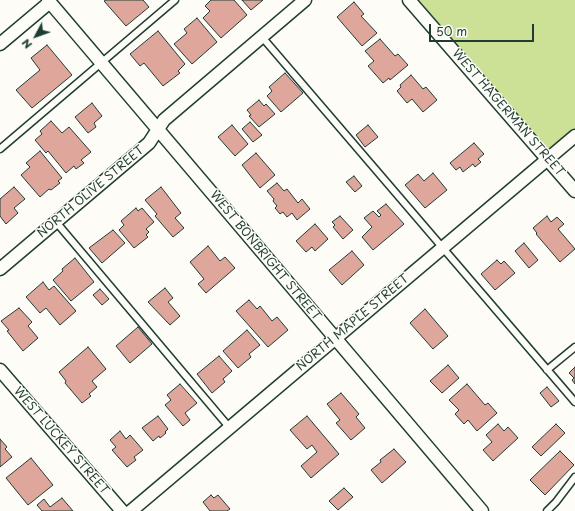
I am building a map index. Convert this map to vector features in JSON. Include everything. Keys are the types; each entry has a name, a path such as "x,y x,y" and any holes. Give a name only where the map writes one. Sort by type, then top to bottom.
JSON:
{"street":[{"name":"NORTH OLIVE STREET","path":"0,269 148,143 164,120 305,0"},
{"name":"WEST HAGERMAN STREET","path":"409,0 575,190"},
{"name":"WEST BONBRIGHT STREET","path":"49,1 482,511"},
{"path":"0,44 49,1"},
{"name":"NORTH MAPLE STREET","path":"131,511 575,136"},
{"name":"WEST LUCKEY STREET","path":"0,370 122,511"}],"lane":[{"path":"0,149 175,0"},
{"path":"262,37 575,402"},
{"path":"56,222 230,427"},
{"path":"548,370 575,346"},
{"path":"547,511 575,478"}],"green space":[{"path":"409,0 575,0 575,136 548,159"}],"building":[{"path":"143,0 149,7 126,26 104,1"},
{"path":"211,0 234,0 247,15 221,38 203,18 210,11 205,6"},
{"path":"242,0 263,0 251,10"},
{"path":"354,2 364,14 361,16 377,33 362,46 337,17"},
{"path":"197,18 217,42 192,64 174,44 187,33 184,29"},
{"path":"158,31 185,64 178,71 180,73 163,86 144,63 140,66 130,54"},
{"path":"380,39 395,56 398,54 408,65 390,80 389,78 383,83 368,66 374,61 365,51"},
{"path":"47,45 72,75 32,108 16,90 40,70 31,58"},
{"path":"285,73 303,93 281,112 267,96 272,91 269,87"},
{"path":"411,75 423,89 426,87 437,100 423,112 412,99 407,103 397,91 401,87 400,85"},
{"path":"259,100 264,106 266,104 275,114 259,127 249,116 251,115 247,110"},
{"path":"92,103 102,116 94,123 96,127 88,133 75,117"},
{"path":"51,121 62,133 69,127 91,152 81,160 84,163 76,169 74,166 66,173 48,151 46,153 35,140 42,134 40,131"},
{"path":"250,122 262,135 253,142 242,129"},
{"path":"232,125 248,144 235,156 218,137"},
{"path":"368,125 378,137 365,147 356,135"},
{"path":"474,143 484,154 478,159 481,162 475,167 473,164 463,172 460,167 456,170 450,163"},
{"path":"40,151 62,178 58,181 60,183 51,190 49,189 40,197 21,175 30,167 26,163"},
{"path":"256,153 275,175 260,188 242,165"},
{"path":"433,173 447,190 425,208 405,185 418,174 424,181"},
{"path":"354,176 362,186 355,192 346,182"},
{"path":"277,183 284,191 287,189 298,203 302,199 310,209 297,220 292,213 287,217 283,212 280,214 275,208 277,206 273,201 274,199 267,191"},
{"path":"14,187 25,199 14,208 18,213 6,224 0,216 0,199"},
{"path":"161,187 181,213 175,218 184,228 173,237 155,216 157,214 145,200"},
{"path":"386,204 404,224 373,250 362,237 372,227 364,218 373,211 379,217 381,215 377,211"},
{"path":"136,208 138,211 142,208 154,222 146,229 149,232 146,235 148,237 134,248 119,230 124,225 121,221"},
{"path":"340,216 353,230 343,239 333,227 335,225 332,222"},
{"path":"547,216 551,222 557,217 564,224 558,229 575,249 560,262 536,234 537,233 533,228"},
{"path":"315,224 328,239 315,251 312,247 306,252 296,241"},
{"path":"113,230 125,243 102,263 89,248"},
{"path":"524,243 538,260 529,268 515,251"},
{"path":"208,246 220,261 225,257 235,268 206,293 198,284 204,279 190,262"},
{"path":"352,251 364,265 342,285 329,270"},
{"path":"75,258 94,282 71,301 53,280 63,271 62,269"},
{"path":"497,260 501,264 504,261 515,273 495,290 481,274"},
{"path":"43,282 49,290 54,286 76,311 60,325 46,308 40,313 26,297"},
{"path":"165,288 173,298 168,302 180,316 170,325 148,302"},
{"path":"100,289 109,299 102,305 93,295"},
{"path":"249,300 257,309 260,306 272,321 277,317 288,330 268,347 236,311"},
{"path":"19,308 32,322 28,326 38,338 23,351 1,321"},
{"path":"425,309 448,336 433,349 410,323"},
{"path":"138,327 152,344 130,363 116,346"},
{"path":"247,330 260,345 249,354 251,357 238,368 223,351"},
{"path":"88,347 106,369 92,381 97,387 89,394 91,396 82,403 65,383 66,381 59,372"},
{"path":"219,356 232,371 223,379 225,382 212,393 197,374"},
{"path":"448,365 459,378 442,393 430,381"},
{"path":"575,367 575,384 572,380 574,378 569,373"},
{"path":"180,384 197,403 185,413 190,420 183,426 165,405 171,400 167,395"},
{"path":"467,384 485,405 488,403 497,413 477,431 468,420 464,424 455,414 459,410 449,400"},
{"path":"547,387 559,401 551,407 540,393"},
{"path":"341,393 359,414 356,417 365,428 351,440 336,423 340,420 327,404"},
{"path":"158,416 168,429 160,438 159,436 153,441 142,428"},
{"path":"307,416 339,454 311,478 301,466 317,452 312,445 307,449 290,430"},
{"path":"498,424 504,431 508,427 518,438 493,461 483,450 492,442 486,435"},
{"path":"556,424 565,433 541,456 532,447"},
{"path":"120,431 126,439 130,435 143,450 134,457 136,460 127,467 112,450 116,447 110,440"},
{"path":"0,439 7,447 5,449 12,457 0,467"},
{"path":"394,449 406,462 382,483 371,470 381,462 380,460"},
{"path":"560,451 574,465 545,495 530,480"},
{"path":"31,458 53,485 28,505 6,478"},
{"path":"344,488 353,497 338,510 329,501"},
{"path":"211,495 214,498 218,495 230,509 227,511 210,511 203,502"},
{"path":"62,498 73,511 42,511 37,505 44,499 50,507"}]}
